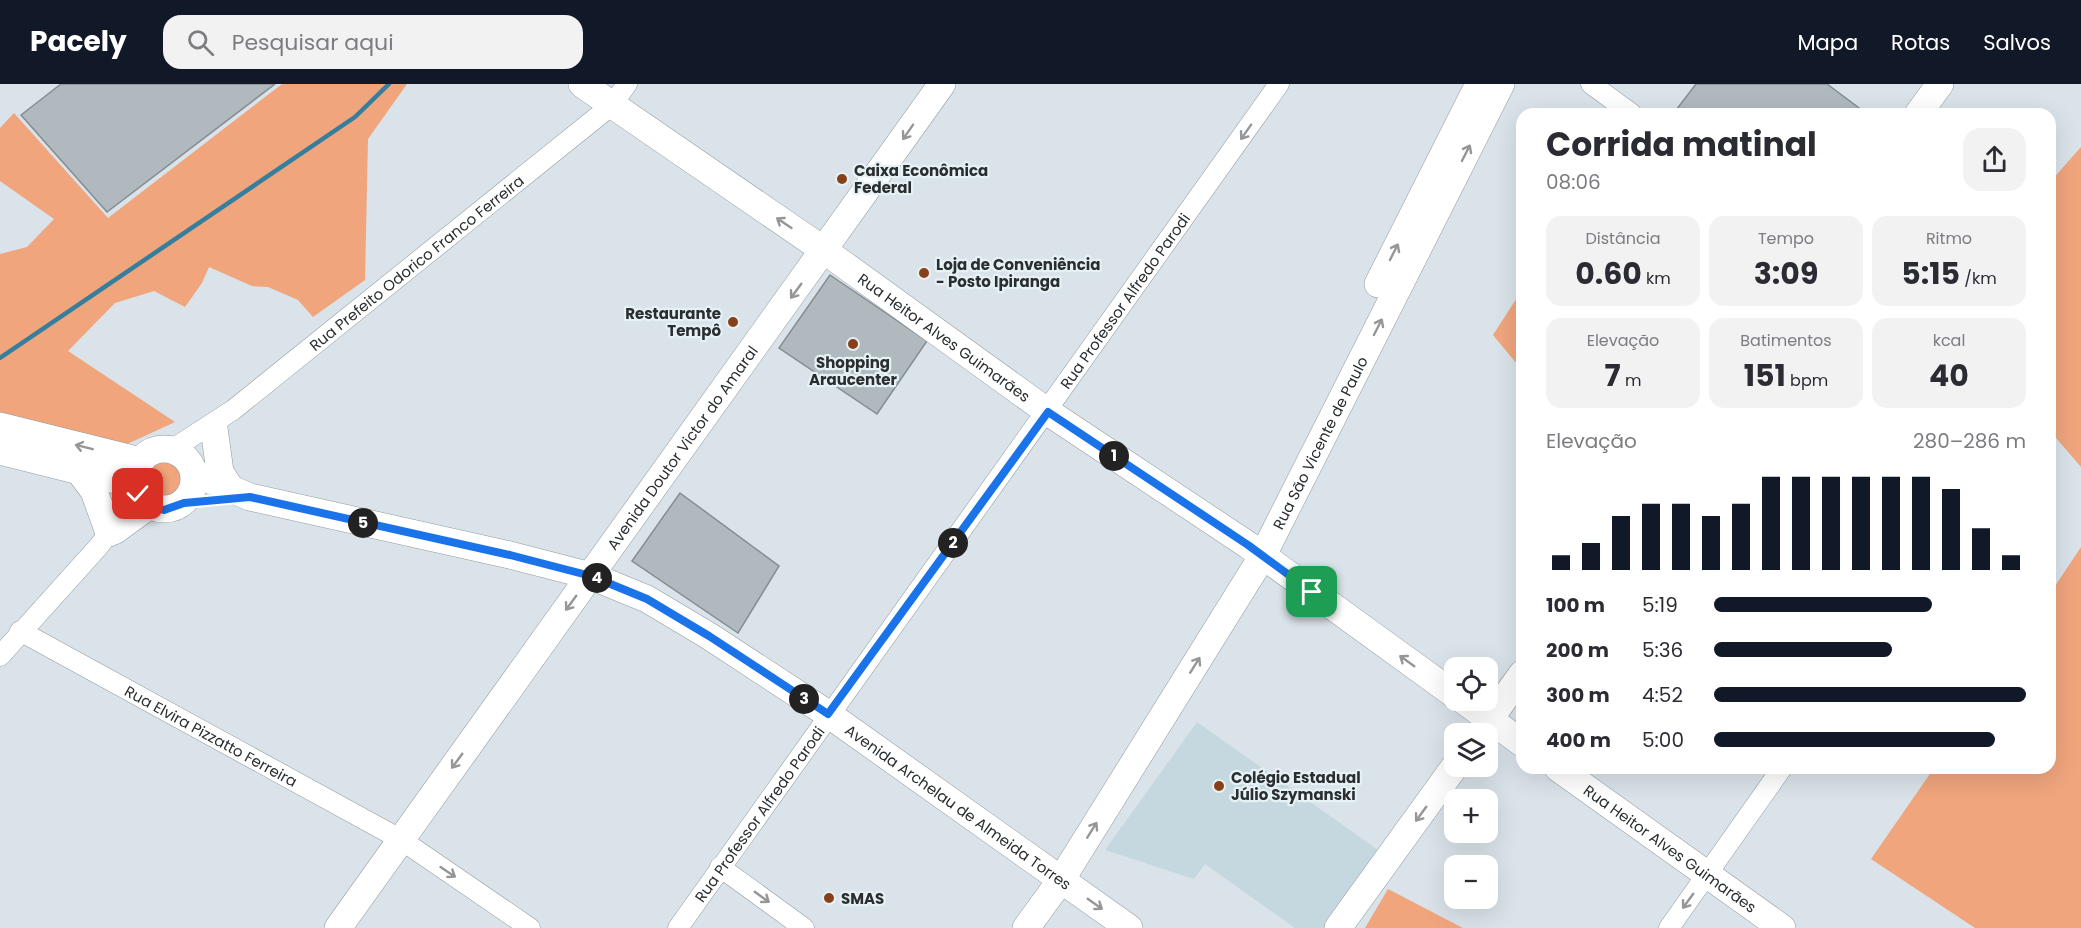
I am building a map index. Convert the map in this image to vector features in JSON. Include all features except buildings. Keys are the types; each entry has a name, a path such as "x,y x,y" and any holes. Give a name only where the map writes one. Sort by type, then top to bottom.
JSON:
{"main road":[{"name":"Rua Heitor Alves Guimarães","path":"582,84 620,94 825,251 1048,412 1255,551 1444,687"},
{"name":"Avenida Doutor Victor do Amaral","path":"338,928 825,251 942,84"},
{"name":"Rua São Vicente de Paulo","path":"1255,551 1479,84"},
{"name":"Rua São Vicente de Paulo","path":"1053,874 1255,551 1501,84"},
{"path":"1922,108 1940,84"},
{"path":"218,424 220,472 240,493"},
{"path":"0,426 142,487 164,510 184,503 195,484 184,460 160,449 149,453 142,487"},
{"path":"0,451 142,487"},
{"name":"Avenida Archelau de Almeida Torres","path":"184,460 240,493 591,576 647,599 709,636 828,714 1129,928"},
{"path":"79,471 94,491 104,539"},
{"name":"Avenida Archelau de Almeida Torres","path":"184,503 240,493"},
{"path":"1487,723 1516,682"},
{"path":"1472,711 1481,723"},
{"path":"1498,733 1516,740"},
{"name":"Rua Heitor Alves Guimarães","path":"1566,774 1782,928"},
{"path":"1338,928 1447,777"},
{"path":"1005,928 1053,874"},
{"path":"1026,928 1053,874"}],"street":[{"name":"Rua Professor Alfredo Parodi","path":"678,928 828,714 1048,412 1279,84"},
{"path":"1591,84 1624,108"},
{"name":"Rua Prefeito Odorico Franco Ferreira","path":"184,460 218,424 620,94"},
{"path":"0,656 104,539 142,487"},
{"name":"Rua Elvira Pizzatto Ferreira","path":"20,631 400,839 530,928"},
{"path":"1669,928 1778,774"},
{"path":"720,867 804,928"}],"shaded area":[{"path":"282,84 407,84 368,139 365,280 313,317 298,300 268,287 252,286 209,267 202,283 185,307 154,291 115,303 68,351 175,422 123,446 0,413 0,254 27,247 54,219 0,181 0,128 14,113 108,218"},
{"path":"2081,147 2081,467 2056,438 2056,175"},
{"path":"1516,299 1516,363 1493,335"},
{"path":"165,456 180,463 187,478 180,493 165,500 150,493 143,478 150,463"},
{"path":"2081,547 2081,928 1975,928 1871,859 1930,774 2056,774 2056,584"},
{"name":"Colégio Estadual Júlio Szymanski","path":"1197,722 1381,852 1327,928 1295,928 1205,864 1194,879 1105,850"},
{"path":"1388,889 1463,928 1365,928"}],"waterway":[{"path":"0,358 355,117 389,84"}],"place":[{"name":"Caixa Econômica Federal","path":"842,179"},
{"name":"Loja de Conveniência - Posto Ipiranga","path":"924,273"},
{"name":"Restaurante Tempô","path":"733,322"},
{"name":"Shopping Araucenter","path":"853,344"},
{"name":"Colégio Estadual Júlio Szymanski","path":"1219,786"},
{"name":"SMAS","path":"829,898"}],"route":[{"path":"138,494 144,502 164,510 184,503 250,497 510,555 591,576 647,599 709,636 828,714 1048,412 1248,545 1312,592"}]}
